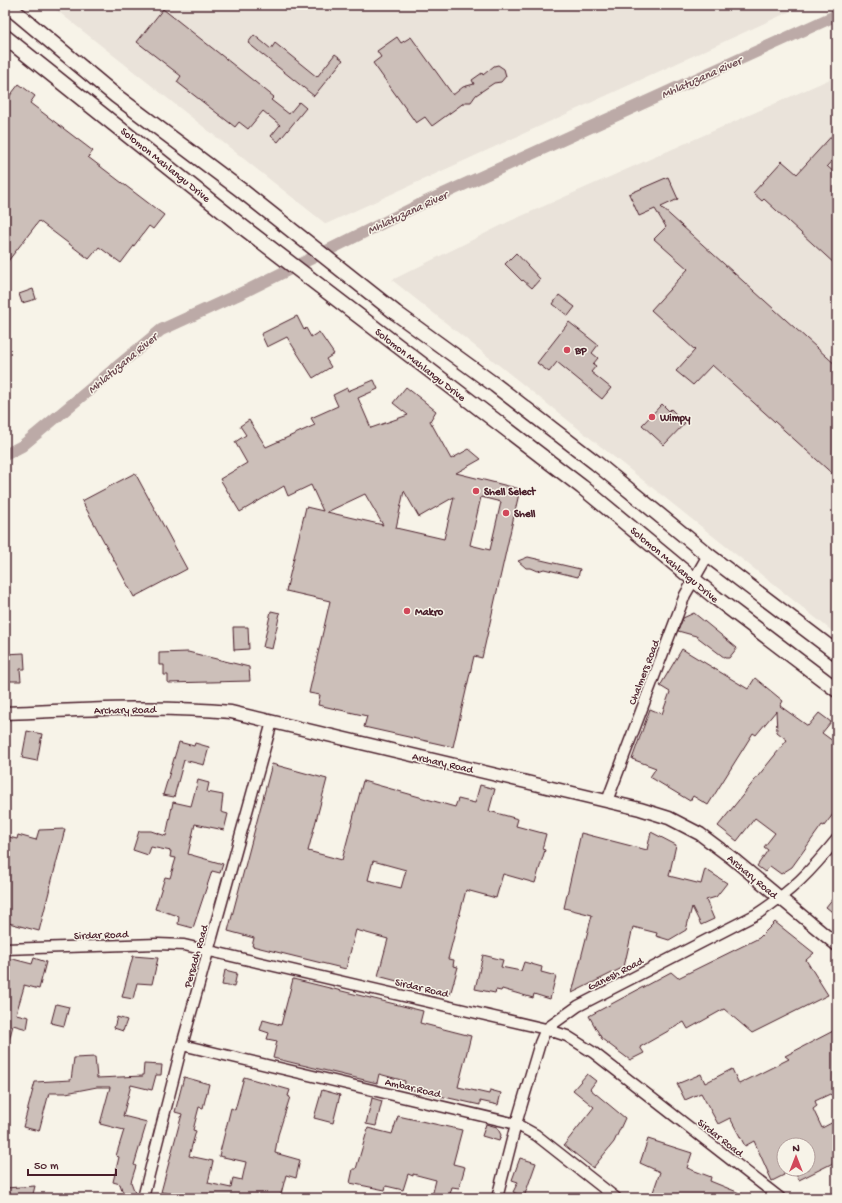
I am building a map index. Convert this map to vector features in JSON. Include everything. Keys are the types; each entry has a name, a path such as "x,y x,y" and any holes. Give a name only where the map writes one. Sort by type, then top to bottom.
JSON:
{"main road":[{"name":"Solomon Mahlangu Drive","path":"7,5 116,96 358,283 596,463 708,555 837,653"},
{"name":"Solomon Mahlangu Drive","path":"5,37 240,224 582,487 764,636 837,690"}],"street":[{"name":"Chalmers Road","path":"607,801 693,579 708,555"},
{"name":"Archary Road","path":"5,713 191,708 231,712 640,809 669,818 700,834 732,858 837,945"},
{"name":"Persadh Road","path":"143,1198 182,1044 272,722"},
{"name":"Ganesh Road","path":"546,1028 578,1006 758,914 780,899 801,881 837,838"},
{"name":"Sirdar Road","path":"5,949 157,944 184,945 546,1028 567,1036 594,1052 780,1198"},
{"path":"497,1198 516,1124 546,1028"},
{"name":"Ambar Road","path":"182,1044 516,1124 536,1135 616,1198"}],"shaded area":[{"path":"50,5 804,5 326,224"},
{"path":"837,76 837,635 392,280 508,222"}],"building":[{"path":"163,9 274,97 271,100 289,114 299,102 306,108 278,142 271,136 280,125 263,111 248,129 239,122 235,127 177,82 181,76 137,42"},
{"path":"254,35 271,49 275,43 317,77 335,54 343,60 314,96 248,43"},
{"path":"397,37 401,43 411,37 453,95 463,87 474,84 472,80 482,73 483,75 494,66 498,65 504,69 506,76 501,82 494,83 476,95 471,102 465,102 432,126 425,117 416,123 373,63 381,57 377,51"},
{"path":"19,84 35,96 30,103 93,151 88,157 164,215 153,229 149,226 121,263 99,247 89,259 39,221 5,265 5,102"},
{"path":"837,130 837,155 827,166 837,175 837,266 764,199 762,201 753,193 782,161 797,174"},
{"path":"668,177 678,199 661,207 837,366 837,478 712,365 693,385 676,371 695,350 651,310 688,269 654,239 666,227 655,209 639,216 629,194"},
{"path":"516,253 540,279 532,288 523,280 522,281 505,264"},
{"path":"33,289 36,299 22,303 19,294"},
{"path":"559,295 575,307 568,316 553,304"},
{"path":"297,316 304,330 306,328 311,337 319,332 334,354 326,359 331,367 313,378 287,337 267,347 261,334"},
{"path":"569,322 598,345 592,353 598,358 593,364 596,366 591,372 611,388 602,399 557,362 549,372 537,363"},
{"path":"374,380 378,389 358,398 371,428 408,415 393,403 406,387 436,411 430,421 451,459 469,449 481,459 456,473 520,489 482,658 474,656 453,747 364,727 367,716 318,705 320,695 309,693 330,601 286,591 306,507 323,511 311,485 288,496 284,486 240,512 220,479 247,463 235,442 246,435 240,426 249,420 266,447 315,425 311,418 338,406 333,395 347,388 348,391","holes":["404,491 419,517 454,497 444,539 396,528","365,494 383,525 327,512","481,497 501,502 490,550 470,545"]},
{"path":"662,404 669,411 671,409 685,423 664,445 642,425"},
{"path":"135,473 187,569 134,597 82,501"},
{"path":"528,557 580,569 578,577 544,569 538,571 531,568 526,568 518,561"},
{"path":"271,611 280,613 272,649 263,647"},
{"path":"694,613 737,648 729,658 725,658 696,636 678,631 683,618"},
{"path":"233,627 248,627 249,649 234,650"},
{"path":"682,649 748,689 755,678 783,701 780,706 808,726 819,713 831,722 822,733 837,744 837,809 824,826 822,825 792,867 781,874 770,866 765,872 757,866 768,850 764,847 775,833 755,818 737,841 718,826 787,740 777,732 776,711 756,735 753,733 708,805 693,796 690,801 650,777 656,768 632,759 650,709 662,714 670,692 660,686"},
{"path":"188,652 249,667 250,681 168,683 168,675 164,675 164,665 159,665 159,653"},
{"path":"24,653 25,669 20,669 21,681 5,681 5,654"},
{"path":"27,731 42,734 37,761 22,758"},
{"path":"179,742 194,746 195,743 209,747 204,765 184,760 174,797 163,795"},
{"path":"272,764 327,779 308,851 342,860 363,781 455,807 458,799 475,803 480,785 495,789 489,811 518,819 516,826 546,834 542,849 545,850 535,883 503,874 496,898 466,890 448,959 454,960 453,966 458,967 450,995 378,976 388,939 356,930 346,969 252,946 254,938 228,931","holes":["373,861 406,870 401,888 368,880"]},
{"path":"198,780 209,783 207,792 223,795 221,812 228,814 224,830 195,824 188,854 223,864 220,873 212,871 193,928 178,924 179,916 155,909 165,877 170,878 176,858 170,857 171,851 151,847 148,855 133,850 139,831 151,831 166,836 173,802 191,806"},
{"path":"65,829 39,931 5,922 5,836 17,839 18,835 36,840 39,830"},
{"path":"651,832 676,845 669,876 701,884 705,869 727,883 716,897 706,900 714,919 701,925 692,907 686,930 669,940 656,936 657,933 633,927 624,967 572,993 592,915 564,908 581,833 647,850"},
{"path":"837,893 837,916 826,907"},
{"path":"775,922 814,953 806,960 828,995 752,1033 724,1009 688,1029 684,1022 640,1047 644,1053 630,1060 602,1039 589,1016 671,972 678,978 759,938"},
{"path":"483,955 503,960 501,967 521,971 524,962 542,967 541,972 556,976 550,999 534,994 533,998 502,989 501,991 496,990 495,993 475,989"},
{"path":"133,956 158,958 152,984 137,983 133,999 122,997"},
{"path":"5,957 32,964 34,958 46,962 39,989 24,985 16,1014 29,1017 27,1029 13,1025 8,1045 5,1044"},
{"path":"225,970 237,973 234,987 222,985"},
{"path":"293,979 423,1011 420,1023 471,1036 458,1087 489,1094 490,1090 501,1093 498,1105 480,1101 480,1105 404,1088 405,1081 379,1074 377,1083 273,1058 277,1041 267,1039 269,1033 260,1030 263,1020 281,1025"},
{"path":"56,1004 69,1007 64,1026 51,1023"},
{"path":"117,1017 127,1020 123,1031 114,1028"},
{"path":"837,1029 837,1100 830,1094 815,1101 817,1106 813,1109 822,1128 837,1120 837,1161 816,1172 816,1137 776,1137 776,1177 780,1177 772,1181 754,1141 745,1146 730,1118 718,1124 701,1093 685,1100 677,1084 701,1074 705,1083 732,1069 739,1084 789,1059 785,1056"},
{"path":"95,1057 97,1078 143,1076 144,1064 162,1065 161,1075 156,1075 152,1090 131,1085 123,1116 147,1122 134,1165 136,1166 131,1182 135,1193 124,1196 120,1184 113,1182 119,1157 116,1156 124,1130 100,1124 110,1087 97,1087 66,1093 49,1093 39,1131 23,1127 35,1082 71,1080 74,1058"},
{"path":"587,1074 596,1081 590,1089 625,1118 614,1142 593,1168 564,1145 594,1107 573,1090"},
{"path":"184,1077 209,1084 203,1108 199,1107 193,1130 196,1131 189,1156 213,1161 208,1183 231,1188 233,1178 242,1180 246,1162 219,1156 231,1108 235,1110 244,1077 290,1090 288,1096 290,1097 278,1135 275,1153 300,1160 296,1178 286,1175 280,1198 191,1198 161,1192 182,1114 175,1112"},
{"path":"322,1090 340,1095 333,1123 314,1118"},
{"path":"372,1098 382,1101 376,1126 366,1124"},
{"path":"398,1116 462,1130 453,1164 465,1167 459,1188 452,1187 449,1198 432,1196 436,1180 413,1174 413,1176 408,1174 403,1190 386,1186 385,1190 350,1183 353,1169 356,1169 368,1128 392,1134"},
{"path":"486,1124 497,1127 501,1135 499,1141 482,1136"},
{"path":"648,1139 692,1153 687,1168 711,1177 710,1181 752,1198 651,1198 660,1172 640,1163"},
{"path":"520,1158 536,1163 524,1197 513,1192 518,1182 512,1180"},
{"path":"798,1177 805,1177 799,1180"},
{"path":"35,1186 32,1198 5,1198 5,1188"}],"waterway":[{"name":"Mhlatuzana River","path":"5,455 22,446 161,330 248,290 419,205 837,15"}],"place":[{"name":"BP","path":"567,350"},
{"name":"Wimpy","path":"652,417"},
{"name":"Shell Select","path":"476,491"},
{"name":"Shell","path":"506,513"},
{"name":"Makro","path":"407,611"}]}
